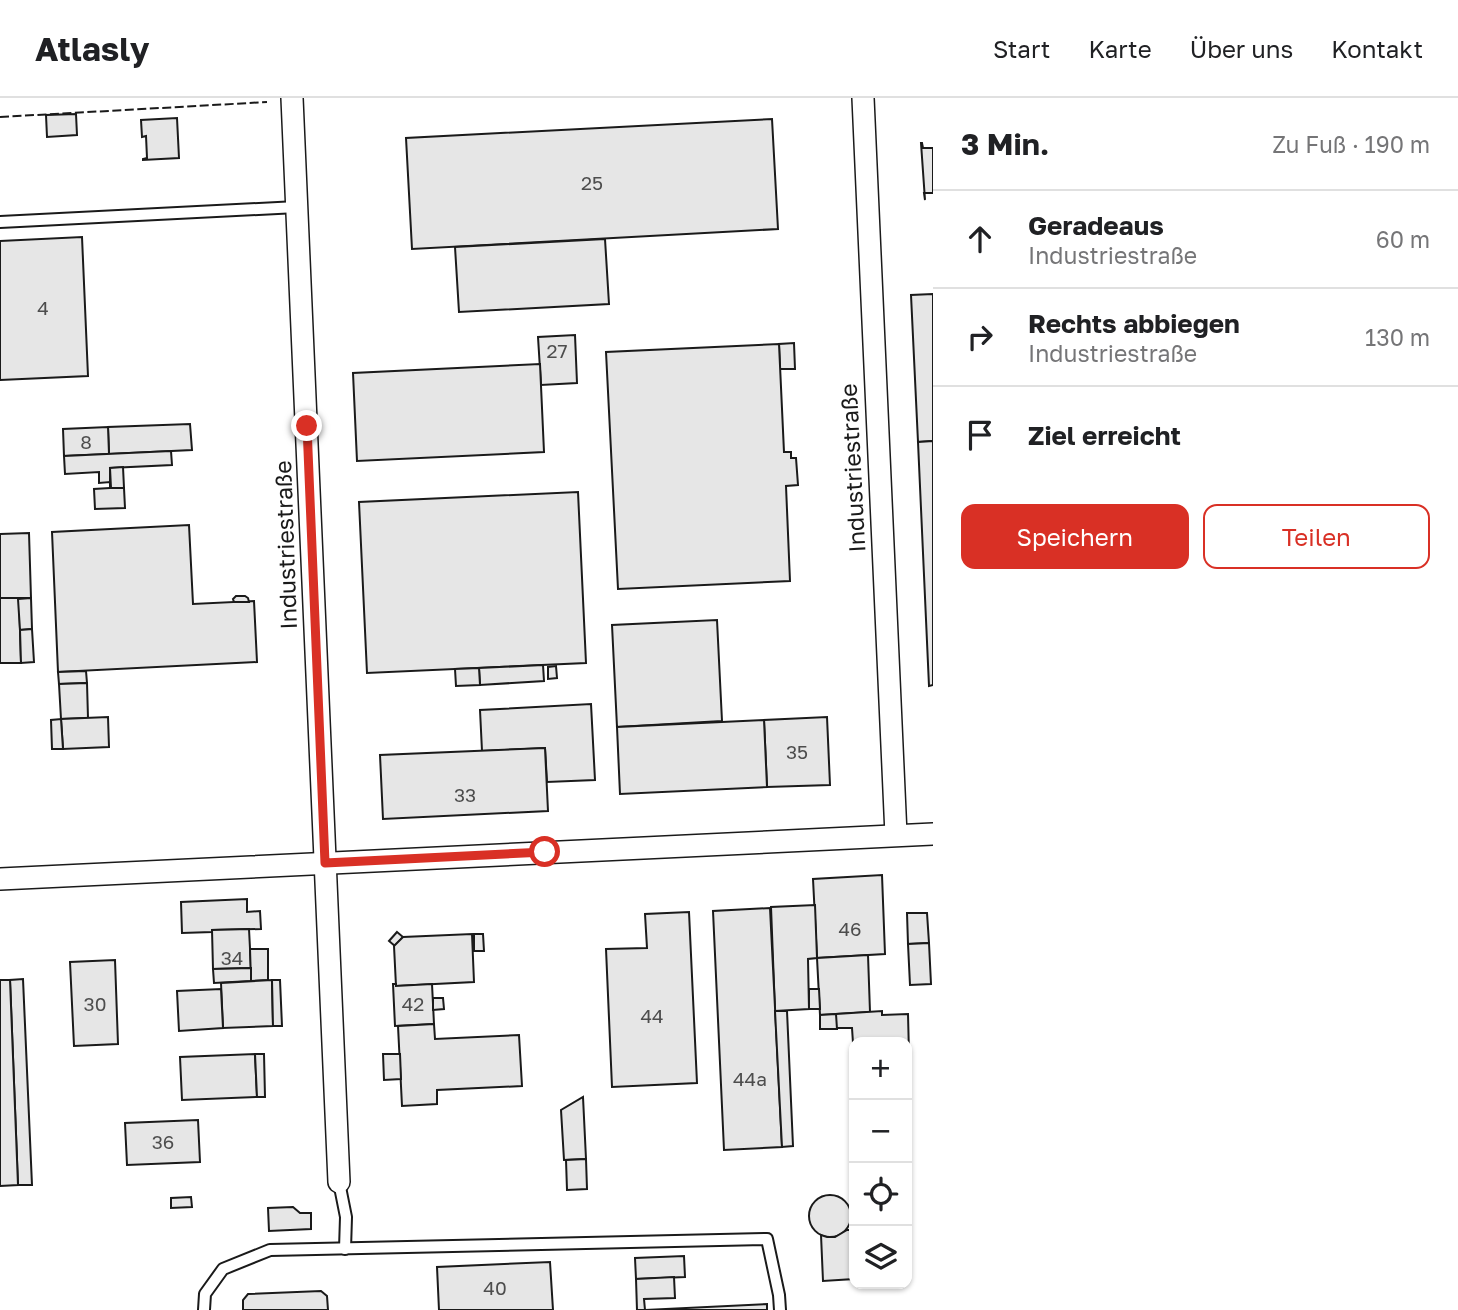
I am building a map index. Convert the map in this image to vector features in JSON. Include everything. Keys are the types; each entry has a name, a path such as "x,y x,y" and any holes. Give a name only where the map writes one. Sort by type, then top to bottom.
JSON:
{"street":[{"name":"Industriestraße","path":"292,98 339,1182"},
{"name":"Industriestraße","path":"863,98 896,835"},
{"path":"0,879 933,834"}],"lane":[{"path":"0,222 297,207"},
{"path":"339,1182 346,1217 345,1249"},
{"path":"204,1310 205,1294 223,1269 270,1250 767,1239 780,1310"}],"building":[{"path":"76,114 77,135 47,137 46,115"},
{"path":"177,118 179,158 143,160 147,158 146,136 142,137 141,120"},
{"path":"772,119 778,229 412,249 406,138"},
{"path":"921,143 923,148 933,148 933,193 925,193"},
{"path":"82,237 88,376 0,380 0,241"},
{"path":"605,239 609,304 459,312 455,247"},
{"path":"933,294 933,441 918,442 911,295"},
{"path":"575,335 577,383 541,385 538,337"},
{"path":"794,343 795,369 780,369 779,344"},
{"path":"779,344 784,452 791,452 791,458 796,458 798,485 786,486 790,581 618,589 606,352"},
{"path":"540,364 544,452 357,461 353,373"},
{"path":"190,424 192,450 109,454 108,427"},
{"path":"108,427 109,454 64,456 63,429"},
{"path":"933,441 933,685 929,686 918,442"},
{"path":"171,451 172,465 110,468 110,482 99,483 99,472 65,474 64,456"},
{"path":"123,467 124,488 111,488 110,468"},
{"path":"124,488 125,508 95,509 94,489"},
{"path":"578,492 586,663 367,673 359,502"},
{"path":"189,525 193,604 254,601 257,662 58,672 52,532"},
{"path":"29,533 31,598 0,598 0,534"},
{"path":"236,596 245,596 249,602 234,602"},
{"path":"0,598 19,598 21,663 0,663"},
{"path":"31,598 32,629 20,630 18,599"},
{"path":"717,620 722,721 617,727 612,625"},
{"path":"32,629 34,662 21,663 20,630"},
{"path":"543,665 544,681 480,685 479,668"},
{"path":"556,666 557,678 548,679 548,667"},
{"path":"479,668 480,685 456,686 455,669"},
{"path":"86,671 87,683 59,684 58,672"},
{"path":"87,683 88,718 61,719 59,684"},
{"path":"591,704 595,780 547,782 545,748 482,751 480,710"},
{"path":"108,717 109,747 63,749 61,719"},
{"path":"827,717 830,785 767,787 764,720"},
{"path":"61,719 63,749 52,749 51,720"},
{"path":"764,720 767,787 620,794 617,727"},
{"path":"545,748 548,811 383,819 380,755"},
{"path":"882,875 885,954 817,958 813,879"},
{"path":"247,899 247,912 260,911 261,929 182,933 181,902"},
{"path":"815,905 817,958 808,959 809,1009 775,1011 771,907"},
{"path":"770,908 782,1147 724,1150 713,911"},
{"path":"689,912 697,1083 612,1087 606,949 647,948 645,914"},
{"path":"907,913 927,913 929,943 908,944"},
{"path":"249,929 251,968 213,969 212,930"},
{"path":"397,932 403,937 395,946 389,941"},
{"path":"472,934 474,982 396,986 394,946 403,937"},
{"path":"474,934 483,934 484,951 474,951"},
{"path":"929,943 931,984 910,985 908,944"},
{"path":"250,949 268,949 268,980 251,981"},
{"path":"868,955 870,1012 820,1015 817,958"},
{"path":"115,960 118,1044 74,1046 70,962"},
{"path":"251,968 251,981 214,983 213,969"},
{"path":"23,979 32,1185 18,1185 10,980"},
{"path":"0,980 10,980 18,1185 0,1186"},
{"path":"272,980 273,1026 223,1028 221,983"},
{"path":"272,980 280,980 282,1026 273,1026"},
{"path":"393,984 432,984 434,1024 395,1026"},
{"path":"221,989 223,1028 179,1031 177,991"},
{"path":"809,989 819,989 820,1009 809,1009"},
{"path":"433,998 443,998 444,1009 433,1010"},
{"path":"775,1011 787,1011 793,1146 782,1147"},
{"path":"882,1011 882,1015 908,1014 909,1037 853,1037 852,1028 836,1028 836,1014"},
{"path":"836,1014 837,1029 820,1029 820,1015"},
{"path":"434,1024 435,1039 519,1035 522,1086 437,1090 437,1104 402,1106 398,1026"},
{"path":"255,1054 257,1097 182,1100 180,1057"},
{"path":"255,1054 264,1054 265,1097 257,1097"},
{"path":"383,1054 400,1054 401,1079 384,1080"},
{"path":"583,1097 586,1159 564,1160 561,1110"},
{"path":"198,1120 200,1162 127,1165 125,1123"},
{"path":"586,1159 587,1189 567,1190 566,1160"},
{"path":"830,1195 845,1201 849,1207 849,1225 845,1231 830,1237 815,1231 809,1216 815,1201"},
{"path":"191,1197 192,1207 171,1208 171,1198"},
{"path":"293,1207 300,1213 311,1213 311,1229 269,1231 268,1208"},
{"path":"849,1230 849,1279 823,1281 821,1235 835,1237"},
{"path":"684,1256 685,1277 636,1279 635,1258"},
{"path":"550,1262 553,1310 439,1310 437,1267"},
{"path":"674,1277 675,1298 644,1299 645,1310 637,1310 636,1279"},
{"path":"321,1291 327,1296 328,1310 243,1310 243,1300 248,1294"},
{"path":"767,1304 767,1310 645,1310"}],"fence":[{"path":"0,117 267,102"}],"route":[{"path":"307,426 325,863 545,852"}]}
